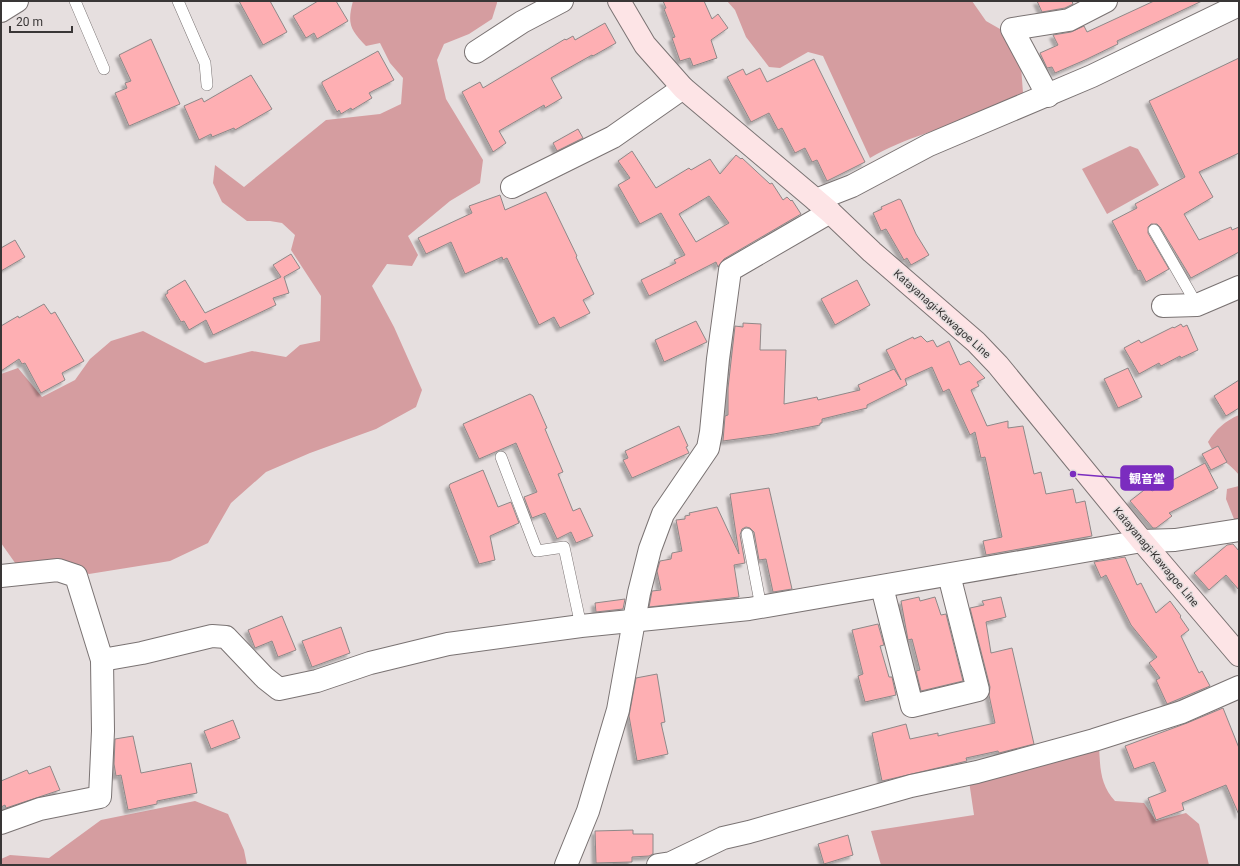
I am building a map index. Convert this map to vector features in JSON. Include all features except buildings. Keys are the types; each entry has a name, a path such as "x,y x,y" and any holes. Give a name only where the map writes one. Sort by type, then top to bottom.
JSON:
{"main road":[{"name":"Katayanagi-Kawagoe Line","path":"619,1 645,44 683,88 823,206 872,252 976,342 998,365 1142,541 1239,655"}],"street":[{"path":"1,11 17,1"},
{"path":"476,52 522,22 562,1"},
{"path":"1048,96 1012,29 1069,20 1106,1"},
{"path":"566,865 588,811 618,710 634,622 650,549 663,514 708,448 730,270 852,186 929,145 1048,96 1239,5"},
{"path":"512,187 613,137 683,88"},
{"path":"1163,306 1197,305 1239,287"},
{"path":"102,660 142,653 212,636 226,638 265,678 279,689 317,681 370,663 448,644 581,626 634,622 761,607 1142,541 1175,540 1239,530"},
{"path":"1,576 58,570 76,576 102,660 103,731 100,797 40,809 1,823"},
{"path":"882,587 912,706 978,690 950,575"},
{"path":"658,865 671,864 723,838 911,786 977,772 1094,740 1182,712 1239,687"}],"lane":[{"path":"75,1 104,69"},
{"path":"178,1 205,63 207,85"},
{"path":"1154,230 1197,305"},
{"path":"501,457 538,551 564,547 581,626"},
{"path":"747,534 761,607"}],"shaded area":[{"path":"353,1 497,1 492,19 469,34 444,44 437,60 446,99 483,160 480,183 450,201 408,236 418,255 412,266 387,264 372,286 394,327 422,390 416,407 376,429 310,453 266,472 231,503 208,543 170,561 89,574 53,562 18,567 1,543 1,374 18,368 42,397 75,380 90,359 111,341 143,331 205,363 252,351 286,357 300,345 320,341 321,296 291,250 295,235 282,223 270,221 247,221 222,202 213,183 215,165 244,187 326,120 380,114 401,104 403,78 390,63 380,43 366,46 356,35 350,21"},
{"path":"727,1 972,1 986,21 1007,33 1021,66 1023,93 981,114 897,144 870,158 823,56 808,52 780,68 769,67 746,37 735,10"},
{"path":"1130,146 1138,149 1159,185 1107,214 1082,169"},
{"path":"1239,415 1239,475 1231,466 1218,456 1208,442 1221,426"},
{"path":"1239,486 1239,523 1236,524 1226,499 1227,489"},
{"path":"1099,745 1102,775 1106,789 1115,801 1144,803 1156,821 1186,813 1199,824 1209,865 881,865 871,831 974,815 969,781"},
{"path":"195,801 228,814 244,850 247,865 1,865 1,859 10,855 49,858 101,820"}],"place":[{"name":"観音堂","path":"1073,474"}]}
